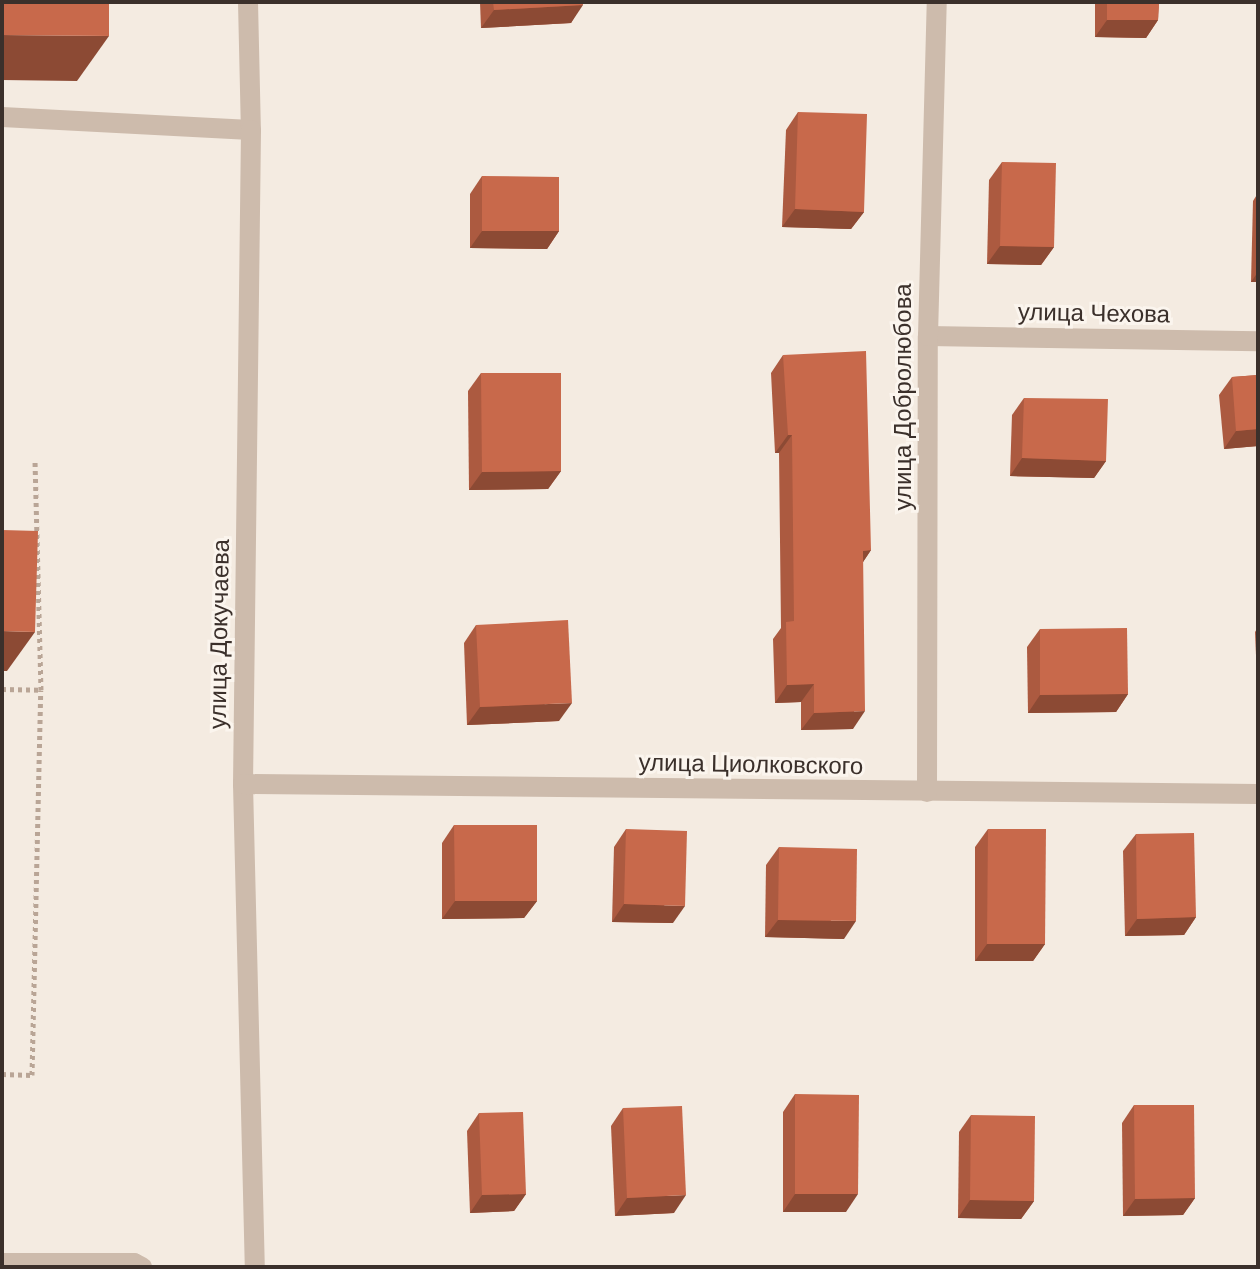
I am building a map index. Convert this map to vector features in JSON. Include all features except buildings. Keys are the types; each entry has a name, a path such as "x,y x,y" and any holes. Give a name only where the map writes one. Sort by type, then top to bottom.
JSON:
{"street":[{"name":"улица Докучаева","path":"248,2 251,130 243,784 255,1267"},
{"name":"улица Добролюбова","path":"927,792 928,336 937,2"},
{"path":"2,117 251,130"},
{"name":"улица Чехова","path":"928,336 1258,341"},
{"name":"улица Циолковского","path":"243,784 1258,794"},
{"path":"2,1263 134,1263 142,1267"}],"path":[{"path":"2,1074 32,1075 41,690 35,461"},
{"path":"2,689 41,690"}]}
